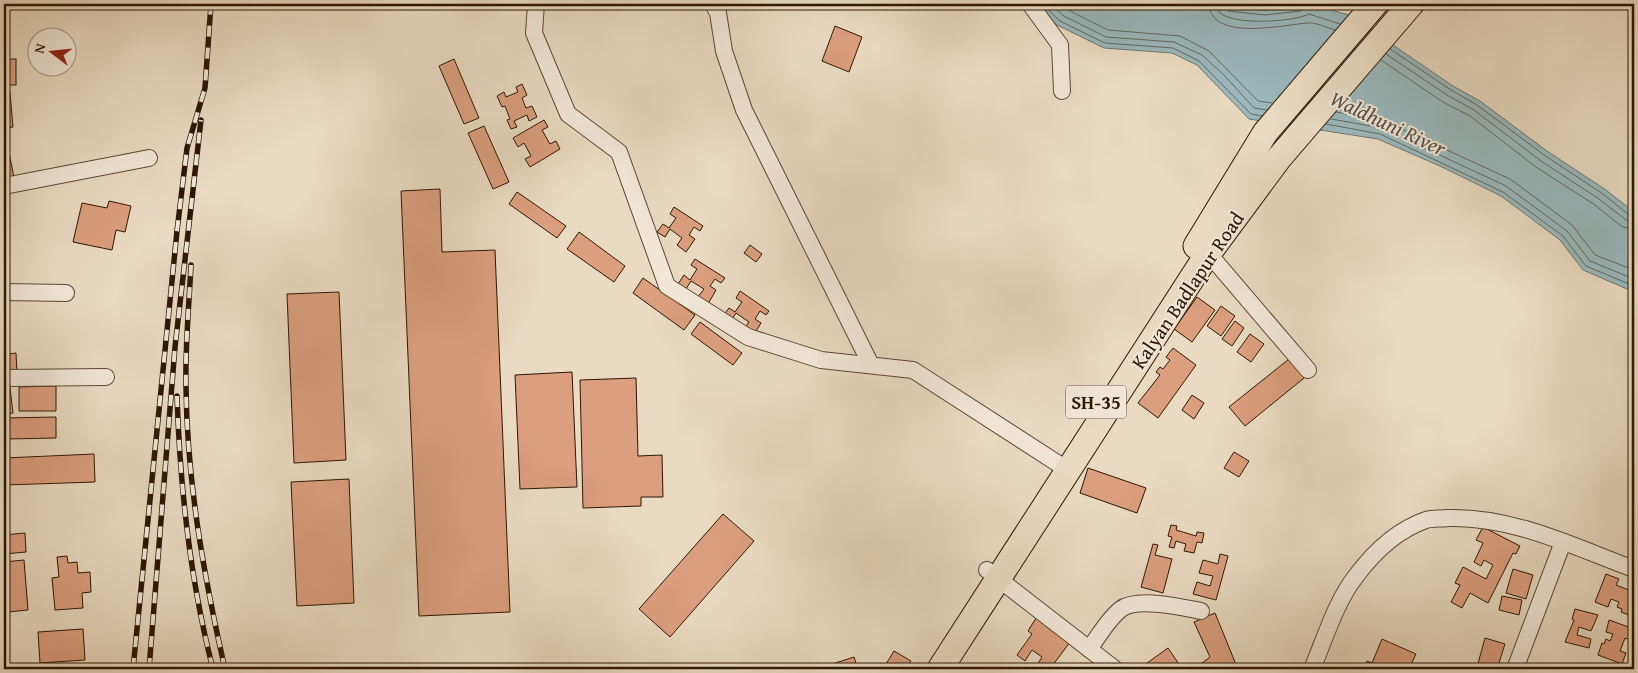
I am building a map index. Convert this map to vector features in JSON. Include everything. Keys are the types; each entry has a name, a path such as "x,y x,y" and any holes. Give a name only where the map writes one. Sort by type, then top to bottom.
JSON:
{"main road":[{"name":"Kalyan Badlapur Road","path":"922,669 993,575 1203,248 1265,133 1375,4"},
{"name":"Kalyan Badlapur Road","path":"940,669 1057,463 1203,248 1405,9"}],"street":[{"path":"536,4 534,33 568,114 619,152 667,286 748,337 821,360 913,370 1057,463"},
{"path":"713,4 718,13 724,52 744,110 871,365"},
{"path":"1030,4 1060,45 1062,91"},
{"path":"4,186 149,158"},
{"path":"1203,248 1308,370"},
{"path":"4,292 66,293"},
{"path":"4,378 106,376"},
{"path":"1312,669 1334,615 1355,577 1385,544 1402,530 1428,519 1473,518 1526,528 1634,569"},
{"path":"1515,669 1563,542"},
{"path":"993,575 1115,669"},
{"path":"1089,649 1122,608 1134,604 1180,606 1201,611"}],"water":[{"name":"Waldhuni River","path":"1034,4 1206,4 1266,10 1313,5 1349,15 1453,86 1480,101 1634,212 1634,292 1583,270 1560,240 1501,196 1442,167 1378,139 1249,119 1197,65 1172,53 1104,48 1057,25"}],"building":[{"path":"835,26 862,37 849,72 822,61"},
{"path":"4,59 16,59 16,85 4,85"},
{"path":"454,59 479,118 464,124 439,66"},
{"path":"522,84 527,95 522,98 526,108 532,106 537,117 529,121 527,115 514,121 517,127 511,129 507,120 510,119 505,106 502,107 497,96 504,92 506,97 518,92 516,87"},
{"path":"10,93 13,127 4,128 4,94"},
{"path":"544,120 548,127 542,130 550,144 556,141 560,149 530,167 525,159 531,156 524,143 518,147 513,138"},
{"path":"484,126 509,182 493,189 468,133"},
{"path":"8,148 15,182 4,184 4,149"},
{"path":"440,189 442,252 495,250 510,612 419,616 401,191"},
{"path":"517,192 566,226 557,238 509,204"},
{"path":"109,201 131,206 125,232 116,230 112,250 73,242 82,203 107,208"},
{"path":"674,207 703,226 700,231 694,227 689,235 695,239 686,252 677,245 682,238 670,229 665,237 657,232 663,224 669,228 676,218 670,214"},
{"path":"579,232 625,266 614,282 567,249"},
{"path":"750,245 762,254 756,262 744,253"},
{"path":"695,259 725,278 721,283 715,279 710,286 716,290 708,304 698,297 704,289 691,281 686,289 678,284 684,275 690,280 697,269 691,265"},
{"path":"643,278 695,315 684,330 633,293"},
{"path":"740,291 769,311 766,315 760,311 755,319 761,323 753,336 743,330 749,322 736,313 731,321 723,316 729,308 735,312 742,302 736,298"},
{"path":"339,292 346,460 294,463 287,294"},
{"path":"1197,297 1215,310 1192,342 1174,329"},
{"path":"1221,306 1235,316 1221,336 1207,326"},
{"path":"1235,321 1244,328 1232,346 1222,339"},
{"path":"700,322 742,353 733,365 691,334"},
{"path":"1250,334 1264,344 1251,362 1237,352"},
{"path":"1173,348 1196,365 1158,418 1138,403 1160,375 1156,372 1160,367 1163,369 1170,360 1166,357"},
{"path":"4,349 8,349 8,354 16,353 17,373 4,374"},
{"path":"1294,355 1309,374 1245,426 1229,407"},
{"path":"572,372 577,487 520,489 515,375"},
{"path":"636,378 638,456 662,455 663,497 641,497 641,506 583,508 580,380"},
{"path":"56,386 56,411 19,411 19,387"},
{"path":"10,388 13,413 4,414 4,389"},
{"path":"1192,395 1204,403 1194,419 1182,410"},
{"path":"56,417 56,438 6,439 5,418"},
{"path":"1234,452 1249,461 1239,477 1224,468"},
{"path":"94,454 95,482 5,485 4,458"},
{"path":"1088,468 1146,488 1137,513 1080,493"},
{"path":"349,479 354,603 297,606 291,482"},
{"path":"723,514 754,541 670,637 639,609"},
{"path":"1171,525 1177,526 1176,530 1196,536 1197,532 1204,533 1202,543 1197,542 1194,553 1184,551 1186,544 1176,541 1174,548 1169,547 1172,537 1168,536"},
{"path":"1483,527 1520,546 1516,554 1513,553 1488,603 1470,593 1462,608 1451,602 1460,585 1455,583 1463,567 1486,579 1493,565 1484,560 1481,566 1474,562 1483,543 1476,540"},
{"path":"25,533 26,552 4,554 4,535"},
{"path":"1153,544 1158,545 1155,555 1172,559 1163,593 1141,587"},
{"path":"1220,554 1228,556 1216,600 1193,594 1197,582 1210,586 1213,576 1199,573 1203,560 1218,564"},
{"path":"67,556 68,563 77,562 78,573 90,572 91,592 82,593 83,608 55,610 52,578 59,577 57,557"},
{"path":"24,560 28,610 8,612 4,562"},
{"path":"1513,569 1533,575 1526,599 1506,593"},
{"path":"1606,574 1619,579 1616,585 1631,591 1634,585 1634,617 1621,612 1622,609 1617,607 1619,602 1611,599 1608,607 1595,602"},
{"path":"1502,596 1522,600 1519,615 1499,610"},
{"path":"1575,609 1598,615 1591,631 1579,627 1577,635 1591,639 1589,648 1565,642 1574,620 1572,619"},
{"path":"1215,613 1237,667 1194,669 1210,657 1194,622"},
{"path":"1036,618 1070,642 1050,669 1035,668 1042,657 1032,650 1025,661 1017,655 1032,634 1028,631"},
{"path":"1609,620 1634,629 1630,640 1625,638 1620,651 1626,653 1622,664 1598,655 1602,643 1604,644 1606,639 1610,641 1613,634 1606,632"},
{"path":"83,629 85,660 40,663 38,632"},
{"path":"1485,638 1505,644 1497,669 1477,667"},
{"path":"1382,639 1416,654 1409,669 1364,669 1367,661 1372,663"},
{"path":"1168,648 1181,667 1177,669 1146,669 1143,666"},
{"path":"894,651 911,661 905,669 883,669"},
{"path":"854,657 858,669 820,668"}],"railway":[{"path":"133,669 177,231 187,148 205,88 211,4"},
{"path":"149,669 175,347 201,120"},
{"path":"191,265 186,372 187,423 198,529 225,669"},
{"path":"177,396 181,465 192,568 213,669"}]}
